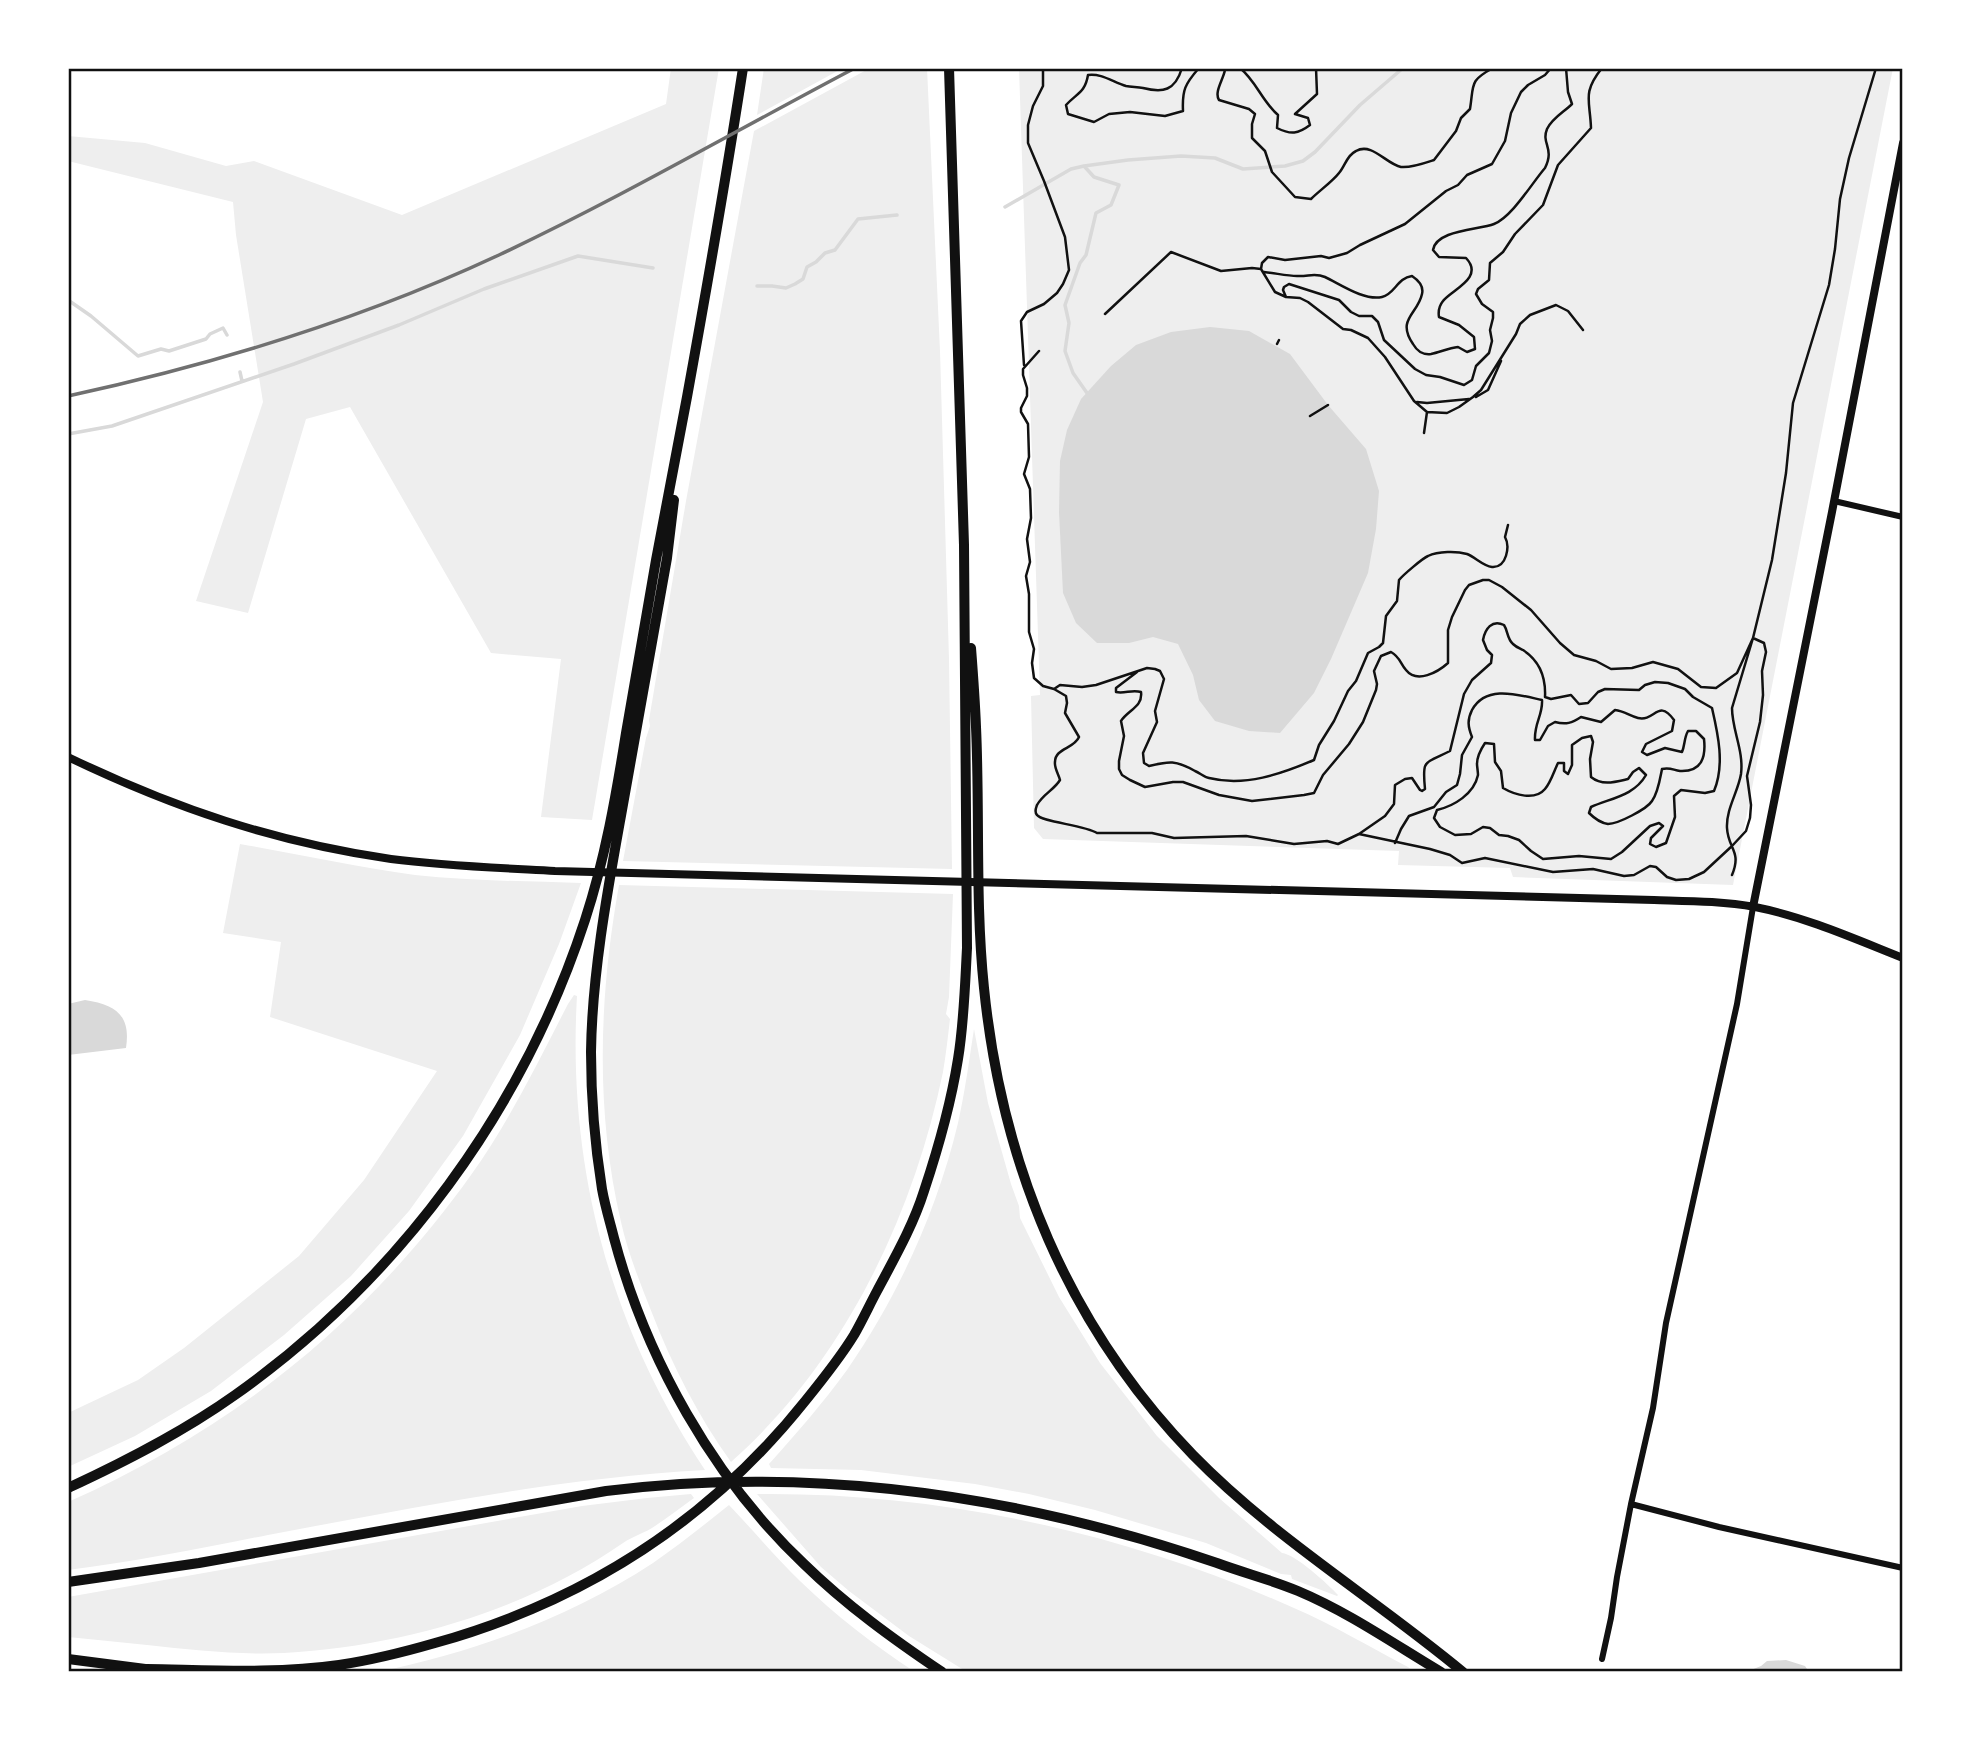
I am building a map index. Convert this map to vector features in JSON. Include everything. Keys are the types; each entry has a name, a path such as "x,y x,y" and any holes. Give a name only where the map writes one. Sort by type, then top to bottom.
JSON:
{"highway":[{"path":"68,1488 148,1449 233,1396 284,1358 349,1300 423,1219 472,1153 503,1103 532,1048 556,997 584,921 607,839 743,68"},
{"path":"148,1669 251,1671 338,1665 396,1654 472,1633 525,1613 615,1568 662,1539 704,1506 785,1427 853,1336 902,1245 924,1194 939,1142 958,1060 965,1000 967,948 964,545 948,68"},
{"path":"687,396 667,558 606,903 595,991 591,1052 602,1191 622,1267 644,1328 679,1401 708,1449 758,1515 802,1563 893,1639 942,1672"},
{"path":"964,545 976,727 981,943 990,1041 1007,1125 1028,1191 1053,1254 1113,1356 1193,1455 1242,1502 1463,1672"},
{"path":"68,1582 198,1563 565,1497 650,1486 717,1482 819,1483 898,1489 969,1499 1051,1515 1194,1555 1298,1591 1365,1626 1441,1672"},
{"path":"68,1660 166,1672"}],"main road":[{"path":"1753,907 1903,143"},
{"path":"68,757 179,806 237,826 302,842 408,861 555,871 1732,904 1753,907 1819,926 1903,958"}],"street":[{"path":"1834,501 1903,517"},
{"path":"1602,1659 1631,1504 1653,1408 1666,1323 1737,1004 1753,907"},
{"path":"1631,1504 1903,1569"}],"path":[{"path":"1043,68 1043,86 1033,106 1028,125 1028,143 1065,237 1069,270 1057,293 1044,304 1027,312 1021,321 1023,375 1027,387 1027,396 1021,412 1028,424 1029,457 1024,474 1030,489 1031,518 1027,539 1030,562 1026,576 1029,632 1034,649 1034,678 1043,686 1066,696 1065,713 1079,737 1076,744 1061,751 1056,757 1055,766 1060,780 1042,797 1035,808 1037,816 1097,833 1152,833 1174,838 1246,836 1294,844 1327,841 1338,844 1359,834 1385,816 1394,804 1395,785 1412,778 1420,790 1425,789 1422,769 1426,762 1450,751 1464,694 1472,680 1491,663 1492,656 1483,640 1489,626 1495,623 1504,625 1512,644 1525,651 1543,671 1545,697 1551,699 1571,695 1579,704 1584,704 1605,689 1639,690 1656,682 1685,689 1712,708 1718,739 1719,770 1714,791 1705,793 1681,790 1674,796 1675,817 1665,844 1657,847 1650,844 1651,838 1663,826 1659,822 1650,826 1611,859 1579,856 1543,859 1519,840 1499,835 1490,828 1483,827 1471,834 1455,835 1440,827 1434,818 1437,810 1460,801 1472,786 1478,774 1476,761 1485,743 1494,744 1495,762 1501,771 1503,788 1510,792 1535,796 1545,789 1558,763 1564,763 1564,771 1568,774 1572,765 1572,745 1591,736 1591,777 1596,781 1608,783 1628,779 1639,768 1646,775 1635,789 1591,807 1589,813 1607,824 1618,822 1652,802 1662,769 1692,769 1700,764 1706,753 1704,739 1696,731 1688,730 1682,752 1665,748 1647,755 1642,752 1646,744 1672,731 1674,720 1663,710 1640,719 1625,711 1615,710 1601,722 1581,717 1572,723 1555,722 1548,726 1540,740 1535,740 1534,729 1542,700 1511,693 1496,693 1477,702 1468,720 1472,737 1462,755 1457,785 1446,792 1434,807 1409,816 1395,843"},
{"path":"1182,68 1180,77 1161,92 1126,86 1095,74 1088,75 1080,94 1066,105 1068,114 1094,121 1109,114 1130,112 1165,116 1183,111 1182,94 1199,68"},
{"path":"1234,68 1225,70 1217,96 1219,100 1249,109 1255,114 1252,138 1265,151 1272,172 1295,197 1311,200 1339,174 1355,151 1365,149 1377,153 1402,167 1434,160 1456,131 1461,118 1471,109 1472,85 1482,74 1493,68"},
{"path":"1240,68 1250,76 1270,108 1278,114 1277,128 1289,134 1301,132 1310,125 1308,118 1295,114 1317,94 1316,68"},
{"path":"1471,398 1447,413 1427,412 1414,401 1385,357 1368,338 1343,329 1300,298 1286,297 1275,292 1266,279 1262,263 1268,257 1285,260 1321,256 1329,258 1347,253 1405,224 1458,185 1467,175 1492,164 1505,141 1516,100 1528,85 1551,68"},
{"path":"1105,314 1171,252 1222,271 1252,268 1298,276 1324,276 1349,291 1375,298 1384,297 1400,280 1412,276 1419,281 1423,291 1406,328 1416,348 1422,353 1430,354 1458,346 1467,352 1475,349 1475,337 1459,325 1439,317 1438,312 1441,303 1465,285 1471,264 1466,258 1439,257 1433,246 1453,233 1496,224 1505,218 1545,168 1550,152 1545,142 1547,129 1572,104 1566,68"},
{"path":"1286,297 1283,290 1289,284 1339,300 1359,316 1372,316 1378,322 1384,340 1415,369 1426,375 1464,385 1472,380 1476,366 1489,353 1492,341 1490,330 1493,312 1482,304 1476,293 1489,280 1490,263 1544,205 1558,165 1591,128 1587,96 1602,68"},
{"path":"1732,875 1737,858 1728,835 1727,823 1741,776 1741,759 1732,708 1753,638 1780,521 1793,403 1829,285 1840,199 1849,158 1876,68"},
{"path":"1414,401 1427,403 1483,394 1488,390 1520,324 1530,315 1550,306 1556,305 1568,312 1583,330"},
{"path":"1024,366 1039,351"},
{"path":"1307,412 1311,418 1328,405"},
{"path":"1424,433 1427,412"},
{"path":"1508,525 1505,537 1508,551 1497,566 1492,567 1465,553 1430,555 1399,580 1397,601 1386,616 1383,643 1368,653 1356,681 1319,745 1314,760 1270,777 1228,781 1205,778 1181,763 1149,766 1144,763 1143,754 1157,722 1155,711 1164,679 1160,671 1147,668 1116,688 1116,692 1121,693 1135,690 1140,692 1142,698 1121,721 1124,736 1119,769 1122,775 1145,787 1183,782 1219,795 1252,801 1314,793 1323,775 1363,722 1376,690 1374,671 1381,656 1391,652 1399,657 1410,674 1417,676 1437,673 1448,663 1448,630 1465,590 1475,582 1489,580 1502,587 1540,618 1560,643 1574,655 1596,661 1611,669 1632,668 1653,662 1678,669 1701,687 1716,688 1737,673 1753,638"},
{"path":"1359,834 1430,849 1450,855 1462,863 1485,858 1553,872 1593,869 1624,876 1634,875 1650,866 1676,880 1704,872 1746,831 1749,818 1751,805 1748,776 1760,722 1762,671 1766,652 1764,643 1753,638"},
{"path":"1054,689 1060,685 1096,685 1138,672"}],"shaded area":[{"path":"671,68 719,68 592,820 541,817 561,659 491,653 350,407 306,419 248,613 196,601 263,402 233,202 68,161 68,136 145,143 226,166 254,161 402,215 666,104"},
{"path":"764,68 843,68 757,115"},
{"path":"870,68 927,68 940,351 952,869 623,861 650,726 686,501 754,131"},
{"path":"1019,68 1893,68 1733,885 1513,877 1510,868 1398,865 1399,851 1043,839 1034,828 1031,696 1040,695"},
{"path":"1210,327 1249,331 1290,354 1328,405 1366,449 1379,491 1368,573 1314,693 1280,733 1249,731 1215,721 1199,700 1193,675 1178,644 1153,637 1129,643 1097,643 1076,623 1063,593 1059,512 1060,461 1067,430 1081,399 1111,366 1136,345 1171,332"},
{"path":"240,844 415,875 581,883 559,944 520,1035 463,1136 409,1211 351,1276 284,1335 211,1391 135,1436 68,1467 68,1413 138,1380 184,1348 299,1256 364,1180 437,1071 270,1017 281,942 223,933"},
{"path":"619,885 953,894 946,1014 950,1019 945,1059 930,1126 913,1180 868,1284 839,1333 807,1380 771,1423 731,1462 677,1371 639,1279 621,1222 607,1138 603,1053 607,969"},
{"path":"574,995 577,996 579,1122 588,1183 602,1244 620,1302 644,1360 672,1416 705,1470 595,1480 485,1495 68,1570 68,1502 129,1473 186,1441 241,1405 341,1324 387,1278 430,1229 485,1155"},
{"path":"85,1000 105,1005 119,1014 126,1027 126,1048 68,1055 68,1004"},
{"path":"974,1029 988,1103 1019,1206 1020,1218 1059,1297 1100,1363 1157,1436 1219,1498 1282,1553 1295,1558 1311,1570 1337,1596 1292,1579 1291,1575 1281,1574 1206,1543 1095,1510 1029,1494 975,1484 861,1470 771,1468 769,1464 809,1418 866,1342 914,1252 949,1156 960,1111"},
{"path":"691,1494 694,1498 655,1526 545,1588 504,1606 418,1633 329,1649 284,1653 233,1653 68,1637 68,1597 582,1506"},
{"path":"757,1494 895,1500 963,1509 1099,1538 1230,1581 1294,1608 1351,1636 1414,1672 967,1672 909,1636 849,1591 821,1567"},
{"path":"729,1505 813,1594 856,1630 915,1672 377,1672 485,1643 555,1616 621,1583 653,1563"},
{"path":"1786,1660 1805,1666 1809,1672 1746,1672 1767,1661"}],"waterway":[{"path":"1005,207 1071,169 1084,166 1181,156 1215,158 1243,169 1285,166 1303,161 1360,105 1403,68"},
{"path":"1084,166 1094,177 1119,185 1111,205 1096,213 1086,255 1080,263 1065,305 1069,323 1065,351 1073,373 1087,393"},
{"path":"757,286 786,288 795,284 803,279 807,267 825,253 835,250 858,219 897,215"},
{"path":"68,434 112,426 294,364 399,325 484,289 578,256 653,268"},
{"path":"68,300 138,356 161,349 169,351 206,339 223,328 227,335"},
{"path":"240,372 242,381"}],"railway":[{"path":"68,396 179,369 288,338 395,300 499,255 589,210 855,68"}]}
